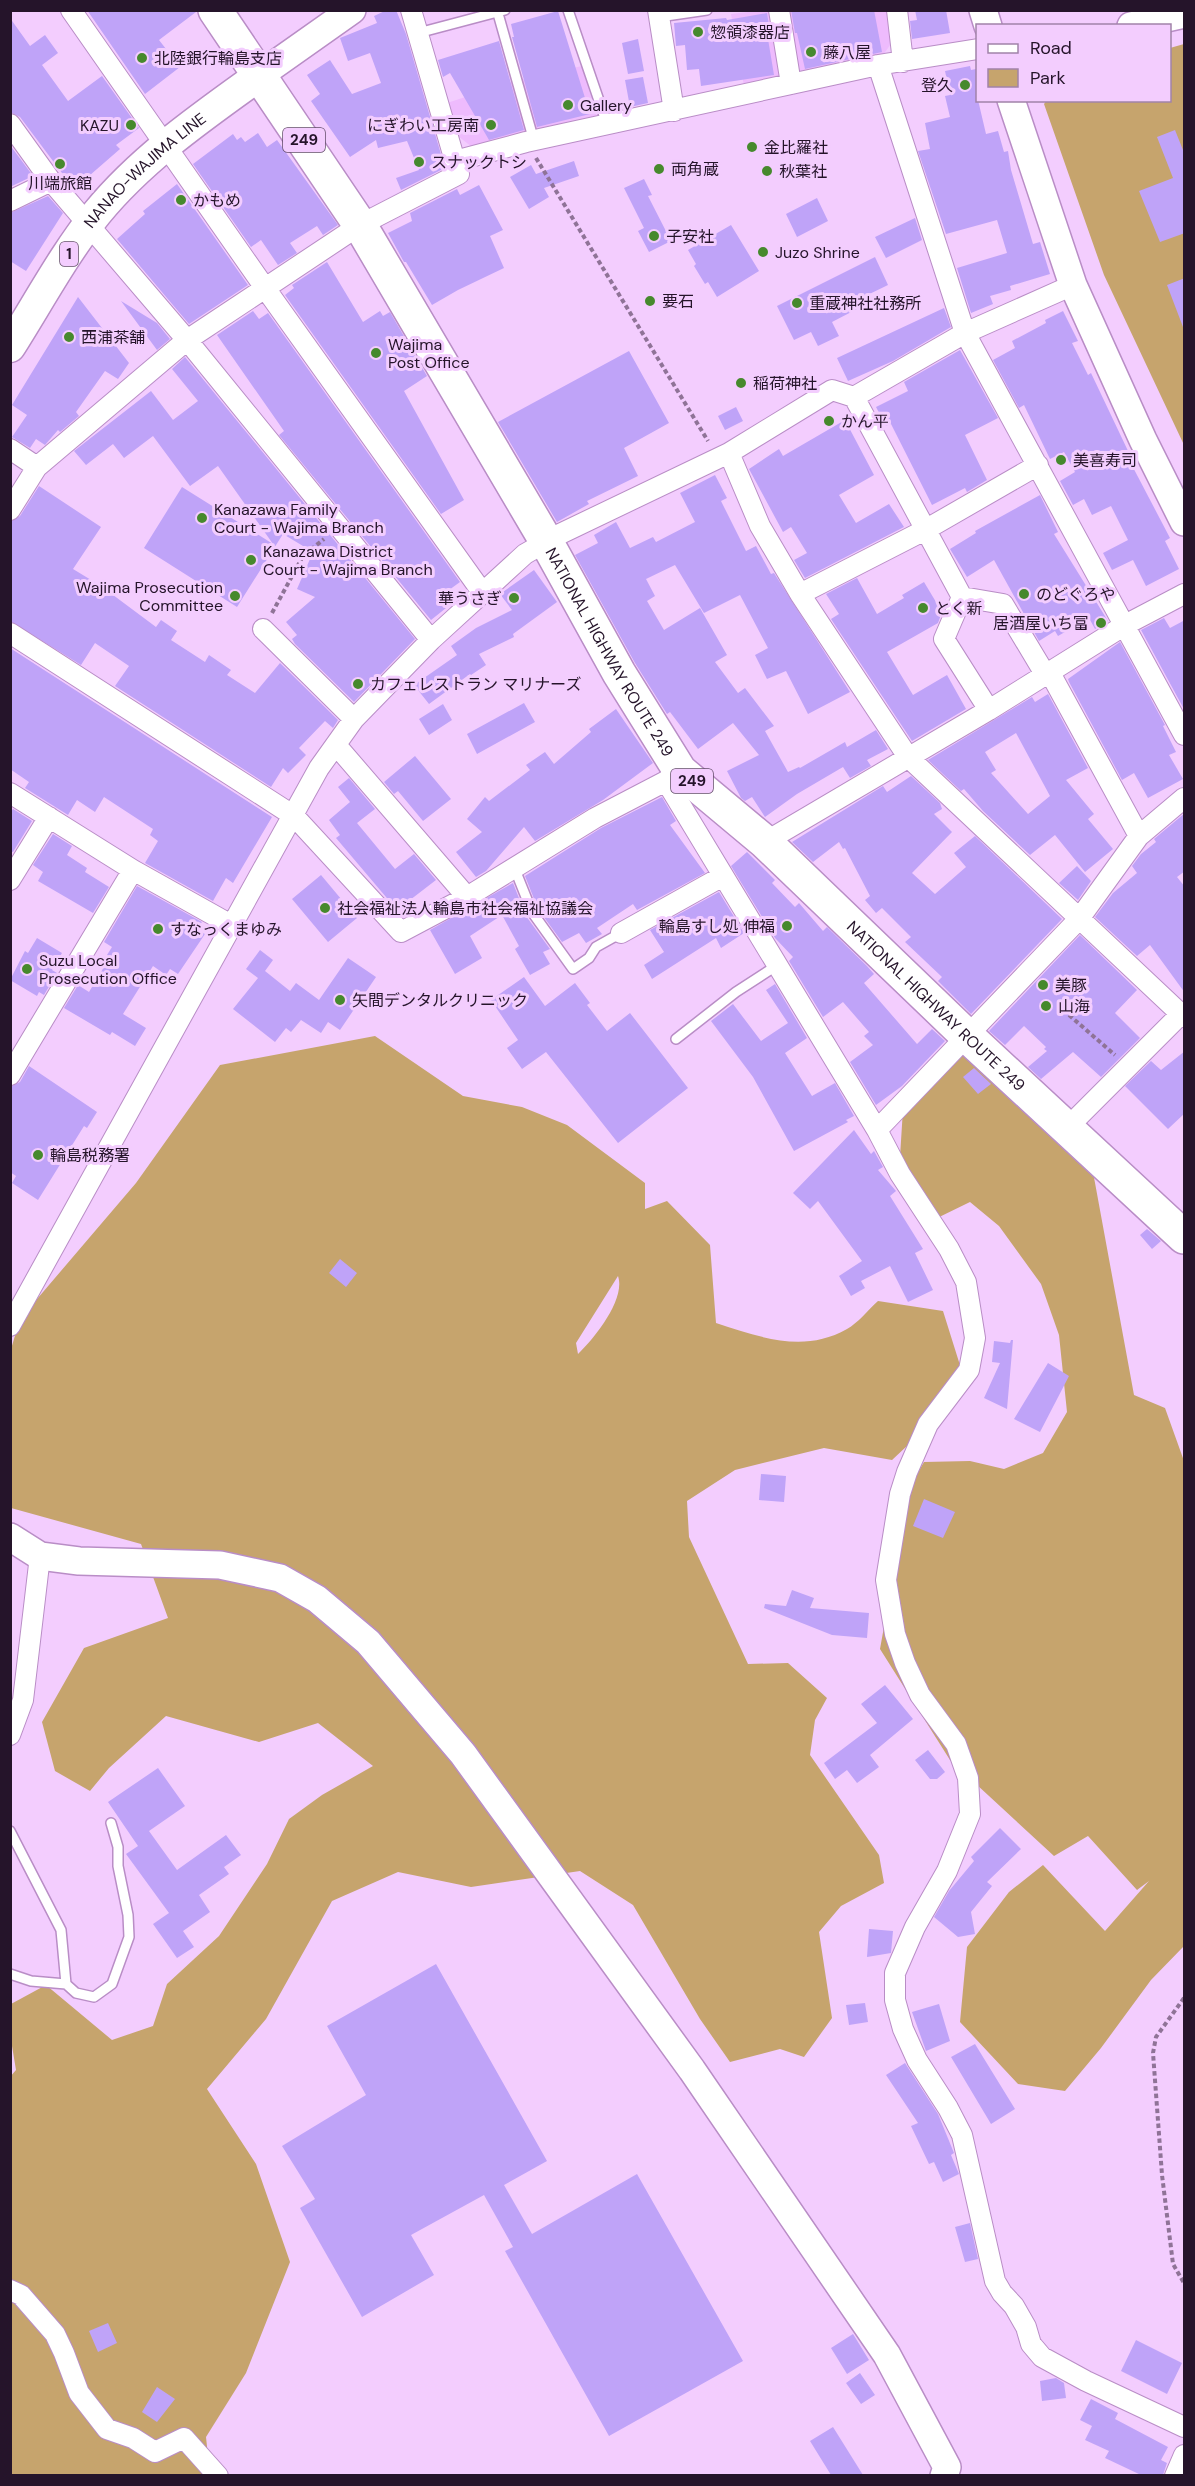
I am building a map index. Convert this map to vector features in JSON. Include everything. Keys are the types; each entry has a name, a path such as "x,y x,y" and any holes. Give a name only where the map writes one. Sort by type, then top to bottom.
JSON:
{"highway":[{"name":"NATIONAL HIGHWAY ROUTE 249","path":"215,10 360,225 546,541 673,776 765,842 966,1035 1185,1237"}],"main road":[{"name":"NANAO-WAJIMA LINE","path":"10,348 89,223 139,170 166,146 260,75"}],"street":[{"path":"71,10 265,288 482,592"},
{"path":"260,75 352,10"},
{"path":"10,510 37,467 187,340 360,225 459,174 416,34 411,10"},
{"path":"779,10 791,84"},
{"path":"897,10 903,62"},
{"path":"659,14 674,111"},
{"path":"1140,24 1185,14"},
{"path":"455,161 530,141 878,65 976,49"},
{"path":"878,65 965,333 1185,735"},
{"path":"1012,102 1073,285 1143,440 1185,522"},
{"path":"10,124 51,181 187,340 431,640"},
{"path":"10,201 51,181"},
{"path":"854,397 965,333 1073,285"},
{"path":"10,1326 319,768 354,719 431,640 525,554 546,541 723,455 832,390 854,397 962,597"},
{"path":"10,449 37,467"},
{"path":"723,455 760,526 800,594 908,757 1183,1015 1067,1128"},
{"path":"800,594 925,530 1038,465"},
{"path":"765,842 989,710 1125,625 1185,594"},
{"path":"962,597 1003,604 1047,673 1139,836"},
{"path":"962,597 944,639 989,710"},
{"path":"263,629 354,719"},
{"path":"10,633 294,816 401,932 466,897 595,818 673,776 723,876 877,1130 900,1174 950,1249 966,1282 975,1338 969,1370 928,1424 907,1472 900,1494 886,1580 895,1634 905,1663 920,1695 956,1744 968,1778 970,1814 947,1871 915,1927 895,1973 895,2000 903,2029 917,2060 948,2108 962,2135 995,2281 1014,2306 1026,2327 1031,2344 1042,2357 1086,2381 1185,2427"},
{"path":"336,745 466,897"},
{"path":"10,793 133,870 232,926"},
{"path":"877,1130 1079,919 1139,836 1185,798"},
{"path":"10,880 49,818"},
{"path":"10,1075 133,870"},
{"path":"621,933 723,876"},
{"path":"10,1537 40,1556 80,1561 220,1565 280,1578 317,1599 368,1642 464,1754 692,2070 888,2355 948,2473"},
{"path":"10,1735 23,1700 40,1556"},
{"path":"10,2290 21,2295 55,2334 79,2393 107,2429 133,2438 155,2452 184,2438 218,2475"},
{"path":"1175,2475 1185,2455"}],"lane":[{"path":"568,10 607,124"},
{"path":"659,14 707,10"},
{"path":"416,34 500,11 530,141"},
{"path":"514,867 532,912 573,969 589,958 596,947 621,933"},
{"path":"676,1039 736,992 776,966"},
{"path":"10,1974 31,1981 66,1984 76,1993 94,1997 112,1984 129,1937 128,1915 118,1866 118,1846 111,1823"},
{"path":"10,1831 61,1930 66,1984"}],"path":[{"path":"530,141 723,455"},
{"path":"263,629 303,556 339,527"},
{"path":"1070,1015 1129,1068"},
{"path":"1185,1998 1156,2037 1153,2053 1162,2175 1173,2264 1185,2283"}],"shaded area":[{"path":"765,10 889,11 893,41 883,55 744,86 731,14"},
{"path":"582,66 597,116 472,147 458,136 447,103 515,81"}],"green space":[{"path":"1184,44 1184,445 1104,275 1044,104 1046,102 1171,102 1171,48"},
{"path":"375,1036 463,1096 522,1107 567,1125 645,1183 645,1209 667,1201 710,1245 716,1323 765,1338 798,1342 814,1341 847,1329 878,1301 943,1311 964,1378 955,1401 892,1460 824,1448 735,1470 687,1501 689,1537 748,1664 788,1663 827,1698 815,1720 810,1755 879,1855 884,1883 841,1906 819,1932 832,2018 804,2057 780,2049 730,2062 700,2019 633,1905 580,1871 471,1887 398,1872 332,1901 266,2019 207,2089 256,2164 290,2262 246,2373 206,2437 210,2475 11,2476 10,2077 16,2070 11,2040 11,2004 46,1985 112,2040 153,2026 167,1984 219,1936 267,1864 289,1819 322,1795 373,1766 318,1723 259,1742 166,1716 109,1768 90,1791 55,1771 42,1722 84,1648 168,1618 141,1544 11,1508 11,1349 20,1319 136,1183 220,1065","holes":["618,1276 617,1296 607,1318 578,1354 576,1343"]},
{"path":"963,1052 1093,1172 1134,1395 1165,1408 1184,1461 1184,1946 1151,1980 1101,2048 1065,2091 1018,2084 960,2022 967,1947 1009,1892 1043,1865 1105,1931 1149,1881 1137,1890 1088,1836 1054,1856 950,1760 880,1649 909,1488 924,1462 970,1461 1004,1469 1043,1453 1067,1412 1059,1335 1041,1284 999,1226 970,1202 929,1222 900,1157 903,1109"}],"building":[{"path":"87,10 196,10 159,40 180,67 145,94"},
{"path":"387,10 396,10 406,34 445,168 401,190 396,178 419,170 407,141 378,148 376,140 350,157 311,101 320,94 307,75 330,60 352,94 381,83 370,53 348,61 340,38 377,23 374,16"},
{"path":"791,10 874,10 882,52 805,69"},
{"path":"915,10 946,10 950,33 912,39 910,21 917,20"},
{"path":"558,11 590,114 537,127 512,37 514,37 511,24"},
{"path":"767,13 771,38 768,39 774,75 701,86 699,69 687,70 685,45 676,46 674,23 726,18 727,20"},
{"path":"10,18 30,46 45,35 58,53 42,65 68,101 102,76 139,128 116,145 120,149 74,189 20,117 10,112"},
{"path":"638,39 644,71 628,74 622,43"},
{"path":"499,41 524,130 489,140 450,73 443,77 438,60"},
{"path":"970,66 971,70 976,69 976,102 978,102 986,134 998,131 1004,152 1008,151 1011,170 1033,244 1040,242 1050,274 1010,286 1011,290 990,296 993,304 971,313 957,268 1007,253 997,220 946,234 918,151 930,149 925,123 950,117 945,96 950,95 945,71"},
{"path":"643,77 648,103 630,107 625,80"},
{"path":"1175,130 1185,155 1185,233 1160,242 1139,191 1173,178 1157,137"},
{"path":"258,133 267,147 277,140 338,225 323,235 317,226 290,243 297,253 278,265 261,240 251,247 193,164 233,134 237,140 241,137 245,142"},
{"path":"10,145 33,176 10,187"},
{"path":"574,161 579,176 544,188 549,197 529,209 510,177 531,165 536,174"},
{"path":"644,179 652,195 648,196 671,241 649,252 638,231 644,228 624,188"},
{"path":"177,184 248,285 189,324 117,239 145,214 143,211"},
{"path":"479,185 503,230 490,236 504,268 432,305 388,233 412,221 410,213 457,189 460,195"},
{"path":"48,196 63,213 26,271 10,261 10,213"},
{"path":"817,198 828,221 797,237 786,214"},
{"path":"915,218 922,240 886,258 875,237"},
{"path":"731,225 759,271 717,297 708,282 705,284 688,250"},
{"path":"875,257 888,285 855,301 859,308 832,322 839,336 818,346 811,332 794,340 777,306"},
{"path":"327,262 363,322 380,311 383,316 390,312 427,376 404,391 464,500 441,514 285,295 294,288 292,285"},
{"path":"1185,278 1185,327 1183,327 1167,285"},
{"path":"78,297 129,363 118,379 105,371 76,412 79,416 60,432 58,430 45,445 36,439 30,448 12,437 27,415 12,405"},
{"path":"121,301 157,323 170,339 157,350"},
{"path":"944,308 951,327 893,361 848,381 837,358"},
{"path":"253,311 259,319 268,313 460,582 438,598 446,608 431,620 279,435 284,431 217,335"},
{"path":"1063,311 1078,341 1072,343 1088,375 1091,373 1129,453 1126,454 1170,538 1165,541 1179,569 1146,586 1133,560 1112,570 1103,553 1128,540 1111,506 1092,515 1084,499 1073,505 1060,481 1075,472 1064,452 1050,459 1024,405 1019,408 993,360 1015,348 1012,341"},
{"path":"960,350 998,418 965,435 987,480 967,492 965,488 932,505 891,424 886,426 876,407 908,391 904,382"},
{"path":"629,351 669,423 624,448 638,476 587,501 589,504 557,522 498,422"},
{"path":"185,357 415,639 354,702 295,644 292,639 297,635 286,622 315,597 297,589 313,552 283,534 237,607 144,548 182,487 273,544 218,466 190,486 153,436 124,458 113,444 86,465 74,451 151,391 173,420 198,401 172,369"},
{"path":"736,407 743,421 725,430 718,416"},
{"path":"845,420 874,475 839,495 856,523 889,504 904,527 805,578 794,560 807,553 791,527 783,532 749,469 779,449 783,456"},
{"path":"715,475 727,498 721,501 746,551 756,546 771,574 774,573 850,692 808,714 786,671 767,679 755,655 768,648 740,595 704,613 675,565 646,579 655,596 647,601 664,630 700,608 727,655 715,662 738,693 745,688 774,726 765,731 788,772 800,768 845,742 847,747 876,730 888,749 867,760 871,766 850,778 843,767 797,794 765,817 752,797 745,801 741,798 727,771 759,755 733,723 698,749 670,712 667,714 635,663 575,555 598,543 594,535 616,522 630,548 653,537 656,542 695,522 680,493"},
{"path":"39,486 101,527 73,569 101,586 156,627 161,620 177,631 171,640 205,662 209,655 231,670 227,675 255,693 280,663 338,720 333,728 325,721 299,748 306,755 288,773 283,768 271,787 115,686 129,666 95,643 81,665 10,621 10,522 20,516"},
{"path":"1040,495 1058,532 1054,534 1108,621 1095,629 1089,618 1058,636 1055,631 1039,641 994,560 967,577 950,549 976,533 975,531"},
{"path":"534,570 557,602 513,634 514,637 479,654 486,665 429,704 414,685 457,655 451,646 476,628 512,610 500,594"},
{"path":"857,578 877,614 904,598 902,595 924,582 942,612 938,623 887,652 913,695 947,675 966,709 912,741 831,619 839,614 826,594"},
{"path":"1164,618 1170,628 1185,620 1185,711 1141,630"},
{"path":"1120,642 1165,725 1163,726 1176,752 1169,755 1183,779 1148,798 1134,773 1122,780 1068,679"},
{"path":"10,648 272,817 233,883 226,878 213,901 145,863 158,841 150,835 153,829 104,797 95,812 77,800 68,815 25,788 29,782 10,769"},
{"path":"1048,694 1088,768 1066,780 1094,814 1088,819 1113,849 1085,872 1055,835 1030,855 983,811 964,789 961,791 928,760 1032,697 1035,702","holes":["1016,733 1050,796 1028,814 991,773 996,770 985,752"]},
{"path":"524,703 535,722 477,754 467,734"},
{"path":"443,704 452,720 429,735 419,719"},
{"path":"616,709 653,763 603,800 535,841 524,827 486,871 476,877 456,852 482,832 467,819 485,797 489,801 530,770 526,765 545,752 554,764 591,732 589,729"},
{"path":"415,756 451,799 423,821 398,791 394,794 384,782"},
{"path":"911,776 940,803 942,809 934,814 952,832 912,873 935,894 966,867 954,853 975,836 1062,919 971,1014 938,981 942,977 905,942 911,937 882,908 876,913 865,900 870,896 845,848 843,849 839,842 813,862 792,842 883,786 887,792"},
{"path":"349,778 375,809 357,823 395,869 414,854 436,880 397,910 336,838 340,835 329,820 350,802 338,787"},
{"path":"662,797 676,821 670,825 705,873 637,910 633,904 597,928 602,934 586,943 579,933 562,942 538,909 525,876 601,828"},
{"path":"13,809 32,821 13,852 10,851 10,813"},
{"path":"1185,813 1185,871 1177,877 1185,887 1185,993 1150,945 1137,956 1095,917 1113,893 1137,873 1132,866 1141,854 1156,842 1154,839"},
{"path":"53,834 72,846 67,855 87,868 85,872 109,887 93,913 38,881 43,872 33,865"},
{"path":"747,852 775,880 772,883 795,907 799,903 823,931 827,927 867,966 874,974 864,983 917,1044 932,1029 945,1041 902,1086 876,1105 850,1062 873,1045 864,1036 869,1032 843,1002 823,1017 789,961 793,957 775,938 731,866"},
{"path":"1077,866 1091,881 1078,900 1059,883"},
{"name":"社会福祉法人輪島市社会福祉協議会","path":"321,875 357,918 328,942 292,899"},
{"path":"513,883 526,916 550,949 543,952 550,964 530,975 515,949 519,946 502,915 470,936 482,958 455,974 430,930"},
{"path":"137,886 202,922 197,929 205,934 178,974 170,969 166,975 153,966 123,1014 146,1028 135,1046 112,1032 110,1035 64,1008 78,985 89,992 110,957 107,955 112,947 104,942"},
{"path":"719,892 744,933 721,948 716,938 652,979 644,965 664,952 650,930"},
{"path":"1080,935 1137,990 1115,1013 1140,1038 1101,1077 1073,1052 1041,1079 1028,1067 1047,1051 1044,1049 1046,1047 1024,1026 1005,1045 989,1031"},
{"path":"37,938 62,953 52,970 57,973 44,995 39,992 37,996 10,980 25,951 28,953"},
{"path":"260,950 273,960 265,971 290,991 296,983 319,1000 348,958 376,977 340,1030 328,1022 321,1033 301,1020 291,1032 286,1028 275,1042 233,1009 258,978 246,969"},
{"path":"524,977 545,1006 575,983 590,1003 587,1005 607,1031 630,1013 688,1088 618,1143 546,1052 522,1069 507,1048 518,1040 491,1000"},
{"path":"775,984 807,1038 785,1053 812,1096 835,1083 854,1116 846,1120 848,1122 794,1151 753,1077 711,1021 733,1004 761,1041 788,1023 766,990"},
{"path":"1185,1051 1185,1113 1168,1129 1125,1086 1151,1061 1161,1070"},
{"path":"29,1066 97,1112 87,1128 84,1126 38,1200 12,1183 16,1176 10,1172 10,1087 20,1082"},
{"path":"974,1068 991,1084 978,1094 963,1077"},
{"path":"854,1130 871,1154 874,1151 883,1167 878,1170 896,1191 890,1196 923,1249 915,1253 933,1290 908,1302 890,1266 861,1281 865,1288 851,1296 839,1276 862,1261 818,1201 810,1209 793,1193"},
{"path":"1147,1229 1161,1241 1152,1249 1140,1235"},
{"path":"340,1259 357,1273 346,1287 329,1273"},
{"path":"1013,1340 1007,1409 984,1398 1000,1363 992,1362 994,1341 1010,1343"},
{"path":"1048,1363 1069,1376 1040,1432 1014,1419"},
{"path":"761,1474 786,1476 784,1502 759,1500"},
{"path":"924,1499 955,1512 943,1538 913,1526"},
{"path":"792,1590 814,1598 810,1608 869,1613 867,1638 832,1635 764,1608 765,1604 786,1606"},
{"path":"885,1685 913,1719 870,1755 879,1767 857,1783 847,1770 835,1779 824,1763 877,1723 861,1704"},
{"path":"928,1750 945,1772 937,1779 930,1779 915,1760"},
{"path":"158,1768 185,1806 149,1831 177,1870 226,1835 241,1855 224,1867 229,1874 199,1895 210,1912 183,1931 194,1947 177,1958 153,1924 169,1913 126,1854 138,1846 108,1802"},
{"path":"1000,1828 1021,1849 987,1882 992,1886 971,1912 975,1934 958,1937 934,1917 949,1891 974,1861 971,1857"},
{"path":"869,1929 893,1931 891,1953 867,1957"},
{"path":"436,1964 547,2161 504,2185 532,2234 637,2174 743,2361 609,2436 505,2251 513,2247 484,2195 411,2235 434,2275 362,2317 300,2208 315,2199 282,2146 366,2095 327,2026"},
{"path":"865,2003 868,2022 849,2025 846,2005"},
{"path":"939,2004 950,2041 926,2051 912,2012"},
{"path":"975,2044 1015,2109 991,2124 951,2057"},
{"path":"905,2063 938,2114 954,2153 951,2155 959,2174 943,2182 934,2162 929,2164 911,2126 918,2123 886,2075"},
{"path":"970,2223 978,2259 965,2262 955,2227"},
{"path":"108,2323 117,2343 98,2352 89,2331"},
{"path":"853,2334 869,2360 847,2374 831,2348"},
{"path":"1136,2340 1182,2363 1167,2394 1121,2371"},
{"path":"860,2373 875,2395 861,2404 846,2383"},
{"path":"1056,2378 1064,2383 1066,2398 1042,2401 1040,2381"},
{"path":"157,2387 175,2399 157,2422 142,2412"},
{"path":"1091,2399 1118,2413 1115,2419 1168,2447 1161,2460 1167,2463 1163,2475 1141,2475 1105,2458 1109,2451 1085,2440 1092,2426 1080,2420"},
{"path":"833,2427 863,2475 831,2475 810,2441"}],"place":[{"name":"惣領漆器店","path":"698,32"},
{"name":"藤八屋","path":"811,52"},
{"name":"北陸銀行輪島支店","path":"142,58"},
{"name":"登久","path":"965,85"},
{"name":"Gallery","path":"568,105"},
{"name":"KAZU","path":"131,125"},
{"name":"にぎわい工房南","path":"491,125"},
{"name":"金比羅社","path":"752,147"},
{"name":"スナックトシ","path":"419,162"},
{"name":"川端旅館","path":"60,164"},
{"name":"両角蔵","path":"659,169"},
{"name":"秋葉社","path":"767,171"},
{"name":"かもめ","path":"181,200"},
{"name":"子安社","path":"654,236"},
{"name":"Juzo Shrine","path":"763,252"},
{"name":"要石","path":"650,301"},
{"name":"重蔵神社社務所","path":"797,303"},
{"name":"西浦茶舗","path":"69,337"},
{"name":"Wajima Post Office","path":"376,353"},
{"name":"稲荷神社","path":"741,383"},
{"name":"かん平","path":"829,421"},
{"name":"美喜寿司","path":"1061,460"},
{"name":"Kanazawa Family Court - Wajima Branch","path":"202,518"},
{"name":"Kanazawa District Court - Wajima Branch","path":"251,560"},
{"name":"のどぐろや","path":"1024,594"},
{"name":"Wajima Prosecution Committee","path":"235,596"},
{"name":"華うさぎ","path":"514,598"},
{"name":"とく新","path":"923,608"},
{"name":"居酒屋いち富","path":"1101,623"},
{"name":"カフェレストラン マリナーズ","path":"358,684"},
{"name":"社会福祉法人輪島市社会福祉協議会","path":"325,908"},
{"name":"輪島すし処 伸福","path":"787,926"},
{"name":"すなっくまゆみ","path":"158,929"},
{"name":"Suzu Local Prosecution Office","path":"27,969"},
{"name":"美豚","path":"1043,985"},
{"name":"矢間デンタルクリニック","path":"340,1000"},
{"name":"山海","path":"1046,1006"},
{"name":"輪島税務署","path":"38,1155"}]}
